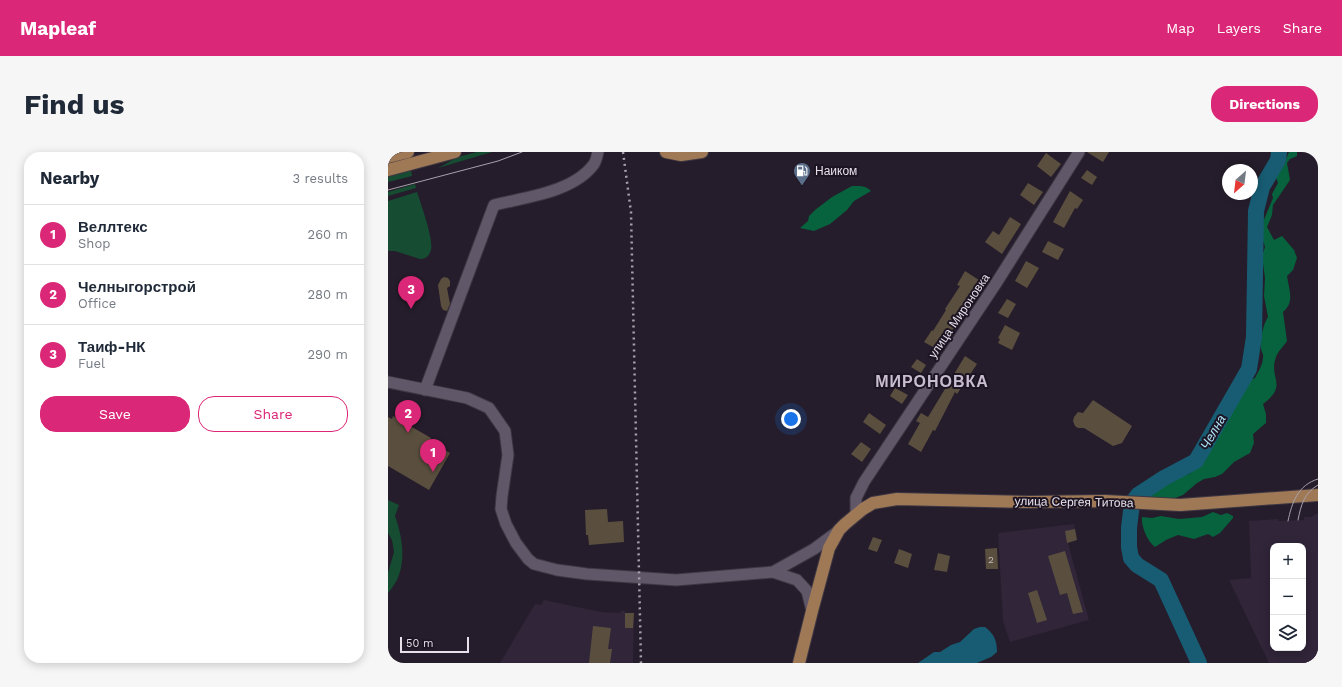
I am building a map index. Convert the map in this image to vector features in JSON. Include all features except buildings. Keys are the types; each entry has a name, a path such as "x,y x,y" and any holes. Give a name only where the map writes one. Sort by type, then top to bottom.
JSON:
{"main road":[{"path":"388,157 408,152"},
{"path":"388,170 455,152"},
{"path":"666,152 681,155 702,152"},
{"name":"улица Сергея Титова","path":"799,663 829,548 839,530 873,503 897,498 1029,502 1104,501 1180,505 1318,495"}],"street":[{"path":"425,390 494,205 560,188 581,177 594,163 598,152"},
{"name":"улица Мироновка","path":"856,515 856,498 864,482 995,285 1078,152"},
{"path":"388,382 467,398 489,408 505,431 508,455 501,509 506,524 516,543 528,559 534,564 557,570 586,574 676,580 773,572 797,580 806,591 812,611"},
{"path":"773,572 814,549 839,530"}],"shaded area":[{"path":"1318,513 1318,663 1269,663 1229,580 1251,578 1249,521 1278,519 1278,521 1304,520 1304,517 1311,517"},
{"path":"1074,524 1077,540 1068,543 1089,620 1010,642 1003,621 998,533"},
{"path":"544,600 601,612 620,613 621,611 625,611 625,613 634,613 633,663 500,663 535,604 541,605"}],"green space":[{"path":"477,152 492,152 438,168 458,157"},
{"path":"1289,152 1297,152 1297,156 1290,159 1287,163 1290,180 1273,205 1272,215 1267,227 1274,240 1282,236 1294,250 1297,258 1293,270 1287,276 1290,300 1287,308 1283,312 1287,341 1278,353 1274,365 1276,381 1275,391 1263,404 1266,414 1266,423 1253,434 1254,443 1250,453 1234,462 1222,474 1204,479 1183,495 1167,501 1155,502 1149,496 1154,491 1181,476 1189,474 1199,466 1230,415 1246,382 1255,378 1261,366 1263,356 1261,336 1268,317 1264,296 1265,278 1262,256 1265,247 1261,234 1263,222 1273,198 1272,194 1278,183 1275,175 1284,164"},
{"path":"411,170 412,176 388,182 388,176"},
{"path":"415,184 416,188 388,196 388,192"},
{"path":"852,186 864,187 871,191 854,201 847,210 830,224 814,231 800,228 808,221 809,216 815,210 832,197"},
{"path":"417,192 431,238 431,250 426,258 420,259 395,251 388,251 388,201"},
{"path":"388,500 399,505 395,516 401,536 402,556 399,576 388,593 388,573 394,552 392,540 388,533"},
{"path":"1213,512 1221,515 1227,513 1233,516 1233,518 1220,533 1213,537 1208,534 1194,539 1178,535 1155,547 1147,537 1142,525 1142,517 1152,518 1161,516 1179,519 1202,517"}],"water":[{"path":"985,627 993,635 996,641 997,652 991,657 977,663 918,663 934,652 940,652 951,645 960,642 974,629"}],"waterway":[{"name":"Челна","path":"1199,663 1161,580 1137,565 1131,558 1129,547 1129,528 1132,503 1138,495 1164,478 1196,461 1249,369 1254,337 1256,211 1262,187 1278,160 1279,152"}],"tram line":[{"path":"388,190 498,161 522,152"},
{"path":"1288,521 1297,495 1305,485 1318,479"},
{"path":"1298,520 1300,509 1306,496 1318,485"}],"railway":[{"path":"623,152 631,212 641,663"}],"place":[{"name":"Наиком","path":"802,186"},
{"name":"Таиф-НК","path":"411,309"},
{"name":"Челныгорстрой","path":"408,433"},
{"name":"Веллтекс","path":"433,472"}],"district":[{"name":"МИРОНОВКА","path":"932,381"}]}
